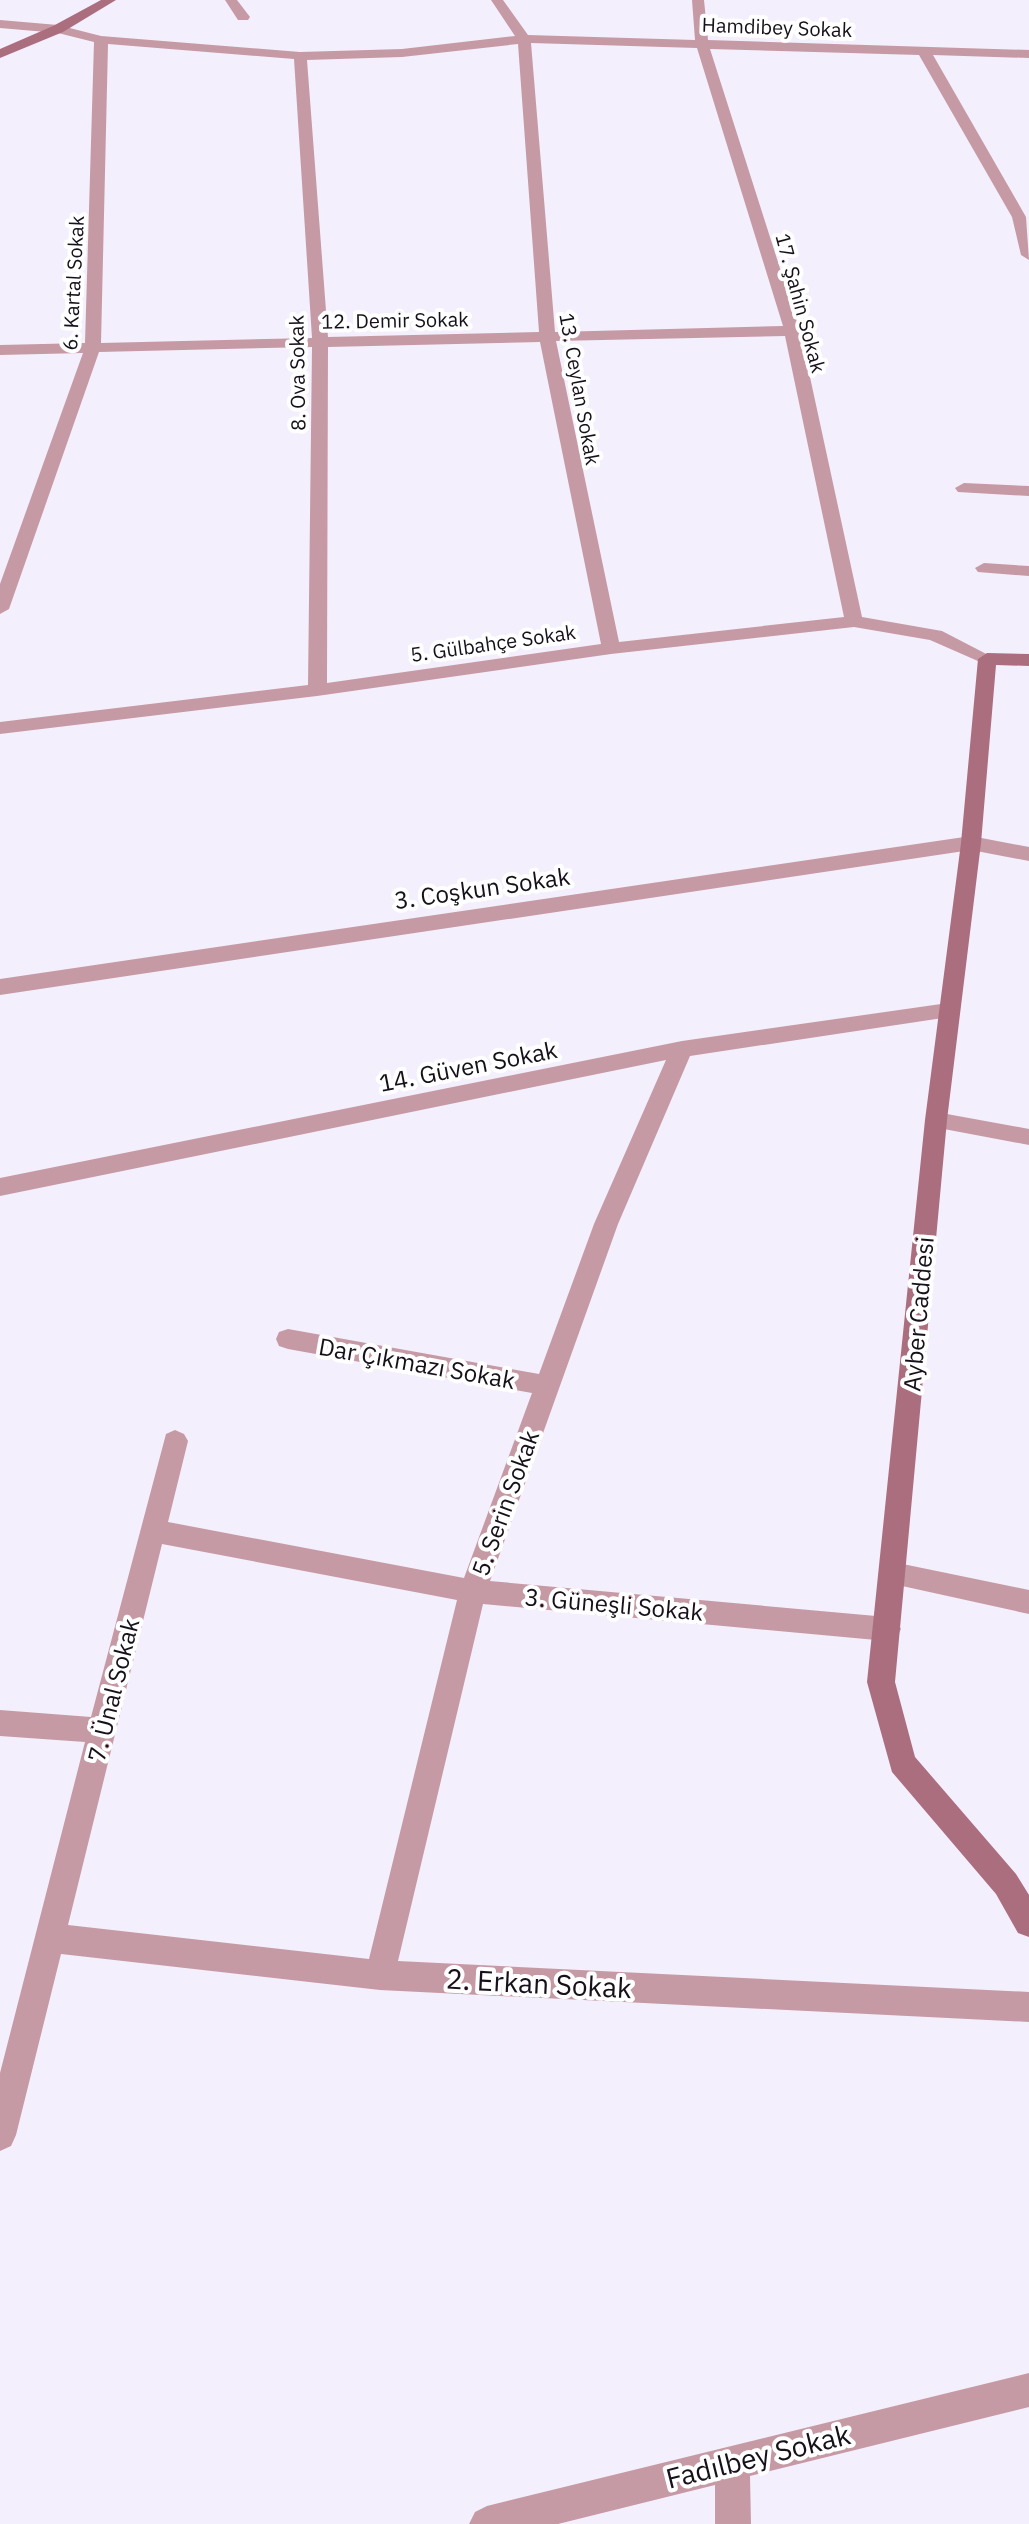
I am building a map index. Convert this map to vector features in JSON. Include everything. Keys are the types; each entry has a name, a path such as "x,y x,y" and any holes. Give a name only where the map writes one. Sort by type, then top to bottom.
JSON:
{"main road":[{"path":"0,54 58,29 110,0"},
{"path":"987,659 1029,660"},
{"name":"Ayber Caddesi","path":"987,659 971,843 936,1120 881,1682 902,1763 1006,1884 1029,1923"}],"street":[{"path":"231,0 243,17"},
{"path":"0,24 58,29 101,40 300,56 402,53 524,39 497,0"},
{"name":"17. Şahin Sokak","path":"698,0 702,44 792,331 854,621"},
{"name":"Hamdibey Sokak","path":"524,39 1029,54"},
{"name":"13. Ceylan Sokak","path":"524,39 547,337 611,648"},
{"name":"6. Kartal Sokak","path":"0,609 93,348 101,40"},
{"path":"925,53 1024,218 1029,255"},
{"name":"8. Ova Sokak","path":"300,56 320,342 317,690"},
{"name":"12. Demir Sokak","path":"0,350 792,331"},
{"path":"964,488 1029,491"},
{"path":"984,568 1029,571"},
{"name":"5. Gülbahçe Sokak","path":"0,728 317,690 611,648 854,621 935,635 987,659"},
{"name":"3. Coşkun Sokak","path":"0,987 971,843 1029,854"},
{"name":"14. Güven Sokak","path":"0,1187 682,1049 948,1011"},
{"name":"5. Serin Sokak","path":"380,1975 473,1591 606,1224 682,1049"},
{"path":"936,1120 1029,1137"},
{"name":"Dar Çıkmazı Sokak","path":"288,1339 547,1386"},
{"name":"7. Ünal Sokak","path":"0,2135 175,1441"},
{"name":"3. Güneşli Sokak","path":"153,1531 473,1591 887,1629"},
{"path":"893,1574 1029,1602"},
{"path":"0,1723 103,1731"},
{"name":"2. Erkan Sokak","path":"51,1938 380,1975 1029,2007"},
{"name":"Fadılbey Sokak","path":"487,2524 1029,2390"},
{"path":"732,2462 733,2524"}]}
